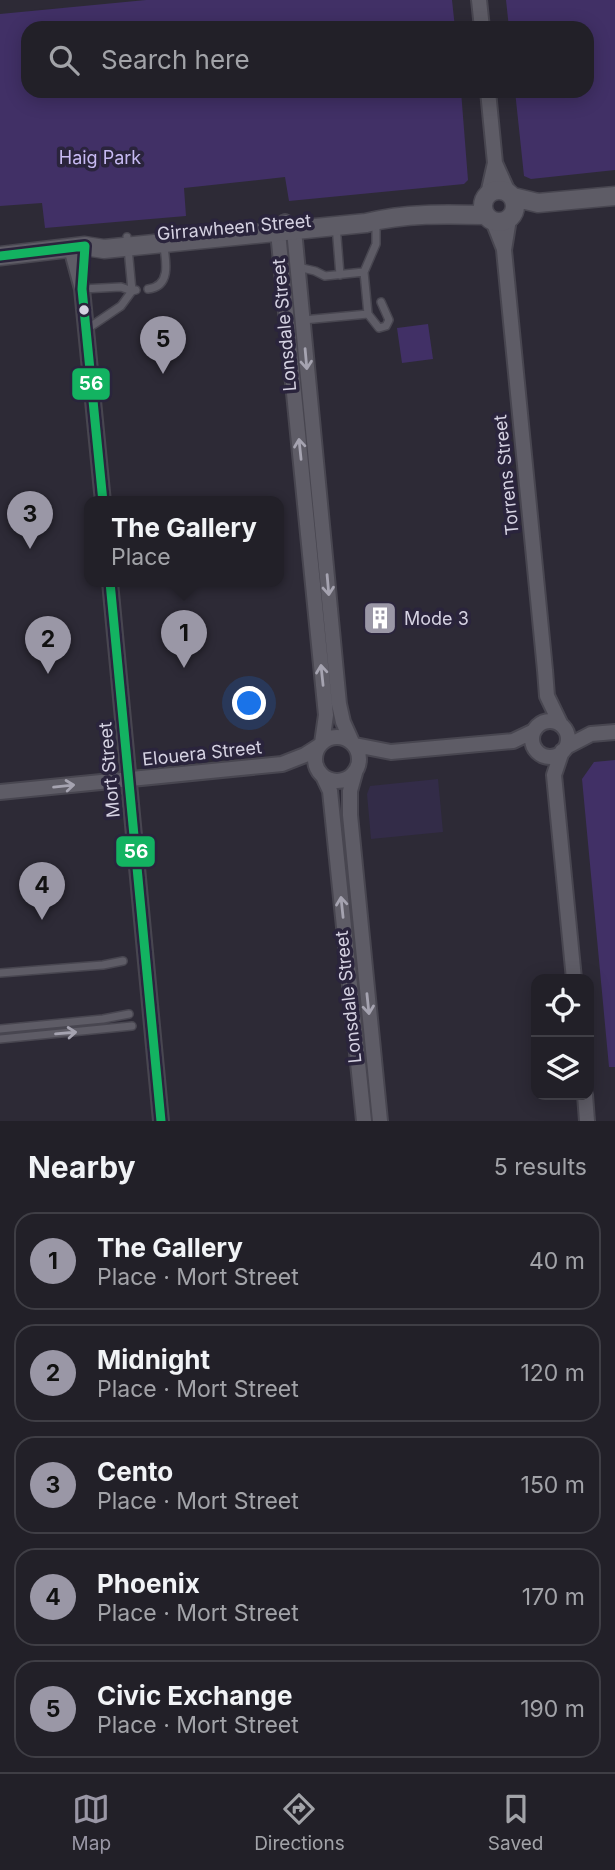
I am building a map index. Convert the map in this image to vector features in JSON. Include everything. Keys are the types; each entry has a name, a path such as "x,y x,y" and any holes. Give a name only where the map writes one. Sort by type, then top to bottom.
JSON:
{"street":[{"path":"479,0 481,21"},
{"path":"489,98 495,163 483,205 500,218"},
{"path":"495,163 516,204 500,218"},
{"path":"488,195 498,190 538,203"},
{"name":"Girrawheen Street","path":"443,214 488,195"},
{"path":"500,218 538,203 615,196"},
{"name":"Girrawheen Street","path":"0,256 78,247 100,250 128,242 379,218 443,214 500,218"},
{"name":"Torrens Street","path":"500,218 547,696 561,725"},
{"name":"Lonsdale Street","path":"286,228 297,267 303,320 305,421"},
{"name":"Lonsdale Street","path":"286,228 326,638 341,714 354,744"},
{"path":"78,247 102,496"},
{"name":"Mort Street","path":"110,587 161,1121"},
{"name":"Lonsdale Street","path":"321,744 326,715 326,638"},
{"name":"Torrens Street","path":"536,729 547,696"},
{"path":"391,752 343,780 331,780 322,774 315,760 321,744 332,737 391,752 513,741 549,721 591,734 615,732"},
{"path":"561,725 567,735 554,775 574,974"},
{"path":"536,729 533,740 554,775"},
{"path":"513,741 551,756 591,734"},
{"name":"Elouera Street","path":"0,792 282,764 305,755 321,744"},
{"path":"354,744 360,757 355,772"},
{"name":"Elouera Street","path":"282,764 322,774"},
{"name":"Lonsdale Street","path":"355,772 349,800 380,1121"},
{"name":"Lonsdale Street","path":"322,774 330,791 364,1121"},
{"path":"338,872 355,870"},
{"path":"585,1100 587,1121"}],"lane":[{"path":"379,218 376,244 364,272 368,314 380,327 386,326 389,318 381,302"},
{"path":"335,222 340,275"},
{"path":"148,289 157,288 166,277 163,239"},
{"path":"86,329 121,306 134,290 128,242"},
{"path":"297,267 325,276 364,272"},
{"path":"325,276 326,286"},
{"path":"82,289 121,287 134,290"},
{"path":"303,320 329,314 368,314"},
{"path":"0,973 123,961"},
{"path":"0,1029 129,1014"},
{"path":"0,1039 132,1026"}],"shaded area":[{"path":"438,779 443,832 371,839 367,794 370,786"}],"green space":[{"name":"Haig Park","path":"146,0 452,0 454,21 21,21 21,98 462,98 468,180 464,184 289,201 285,177 184,188 186,216 45,228 42,203 0,206 0,14"},
{"path":"506,0 615,0 615,170 531,179 524,176 516,98 594,98 594,21 508,21"},
{"path":"428,324 433,359 402,363 397,328"},
{"path":"615,760 615,1067 609,1067 582,779 594,762"}],"transit line":[{"name":"56","path":"0,256 85,246 82,289 102,496"},
{"name":"56","path":"110,587 161,1121"}],"place":[{"name":"Civic Exchange","path":"163,374"},
{"name":"Cento","path":"30,549"},
{"name":"Mode 3","path":"380,618"},
{"name":"The Gallery","path":"184,668"},
{"name":"Midnight","path":"48,674"},
{"name":"Phoenix","path":"42,920"}]}
